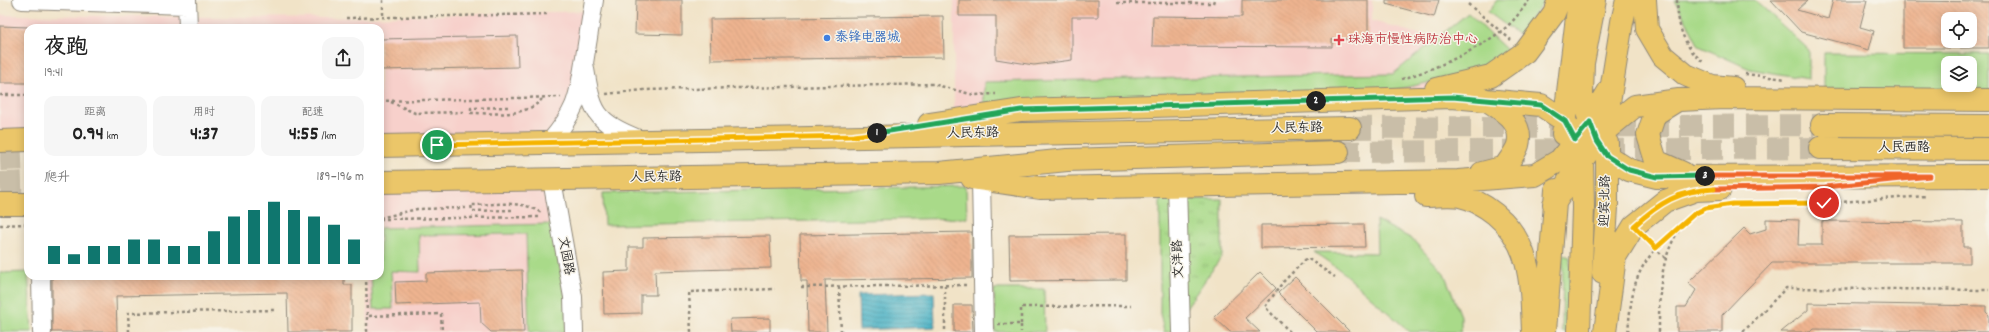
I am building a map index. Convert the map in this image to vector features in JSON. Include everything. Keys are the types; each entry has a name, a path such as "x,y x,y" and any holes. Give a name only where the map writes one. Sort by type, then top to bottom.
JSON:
{"main road":[{"path":"1362,100 1447,87 1491,76 1525,52 1554,14 1559,0"},
{"path":"1545,332 1554,204 1579,0"},
{"path":"1595,0 1582,71 1582,95 1600,137 1629,170 1657,177 1689,176 1930,186"},
{"path":"1600,137 1627,0"},
{"path":"1645,0 1647,29 1663,56 1686,75 1712,86 1826,98"},
{"path":"853,136 1021,110 1452,97 1541,105 1565,121 1578,150 1583,208 1578,332"},
{"path":"939,173 1040,188 1458,181 1535,175 1600,137 1635,106 1679,100 1724,98 1989,100"},
{"path":"1458,181 1505,166 1518,145 1519,130 1508,114 1486,99"},
{"path":"1679,100 1655,114 1648,135 1656,161 1689,176"},
{"name":"人民西路","path":"1822,125 1989,126"},
{"name":"人民东路","path":"384,146 853,136 1350,128"},
{"name":"迎宾北路","path":"1600,137 1607,207 1600,332"},
{"path":"0,141 24,140"},
{"name":"人民西路","path":"1820,148 1989,149"},
{"path":"1554,204 1578,150"},
{"name":"人民东路","path":"384,182 939,173 1067,160 1338,152"},
{"path":"1605,332 1615,257 1634,226 1665,201 1696,190 1930,186 1989,176"},
{"path":"1272,183 1334,196 1460,196 1482,204 1508,224 1523,249 1531,281 1533,332"},
{"path":"0,204 24,204"}],"street":[{"path":"22,0 187,3 188,24"},
{"path":"550,142 584,96 584,64 594,0"},
{"path":"584,96 607,124 642,140"},
{"name":"文园路","path":"552,180 573,297 574,332"},
{"path":"981,180 984,328"},
{"name":"文洋路","path":"1177,185 1181,332"},
{"path":"41,280 42,332"}],"path":[{"path":"383,0 383,17"},
{"path":"1117,3 1213,3 1214,0"},
{"path":"1395,79 1403,79 1465,54 1501,32 1516,18 1529,0"},
{"path":"1677,0 1678,18 1683,38 1699,58 1708,66"},
{"path":"1468,4 1525,52"},
{"path":"346,18 549,14"},
{"path":"1740,74 1792,80"},
{"path":"384,101 542,98 584,96 643,90 932,84 974,95 998,94"},
{"path":"0,95 24,95"},
{"path":"508,107 471,108 471,113 514,112 531,108 542,98"},
{"path":"390,101 415,113 465,112"},
{"path":"1726,205 1824,203 1930,186"},
{"path":"384,219 543,217 528,206 472,205 472,211 512,210"},
{"path":"1628,332 1634,283 1644,262 1656,248 1694,214 1712,207"},
{"path":"384,218 417,209 467,208"},
{"path":"0,225 24,224"},
{"path":"1659,332 1660,279 1674,237 1683,224"},
{"path":"1634,226 1666,258"},
{"path":"1290,332 1265,307 1283,282 1307,258 1335,277"},
{"path":"366,280 367,332"},
{"path":"945,285 945,332"},
{"path":"801,287 983,285"},
{"path":"839,286 841,332"},
{"path":"1743,332 1786,288 1989,290"},
{"path":"690,332 689,292 775,289"},
{"path":"1021,332 1021,307 1131,306"},
{"path":"128,332 128,313 276,310"},
{"path":"367,316 441,314 442,332"},
{"path":"984,328 1021,324"}],"shaded area":[{"path":"954,0 1372,0 1372,21 1513,60 1447,87 954,120"},
{"path":"592,11 584,63 550,141 384,146 384,24 24,24 24,140 0,140 0,15 327,18"},
{"path":"552,180 574,332 368,332 366,280 384,280 384,182"}],"green space":[{"path":"1497,0 1545,0 1519,35 1488,12"},
{"path":"1675,0 1755,0 1809,50 1809,79 1750,69 1699,46"},
{"path":"1468,13 1510,53 1463,75 1394,90 984,104 984,82 1393,74"},
{"path":"1824,53 1989,54 1989,93 1824,93"},
{"path":"966,186 967,218 604,225 603,193"},
{"path":"1160,199 1222,199 1222,256 1176,322 1186,332 1164,332 1160,313"},
{"path":"1376,220 1412,239 1444,273 1461,316 1461,332 1410,332 1340,270 1314,252 1377,253"},
{"path":"552,224 566,299 567,332 529,332 526,234 419,235 420,272 391,271 393,309 373,309 371,280 384,280 384,228"},
{"path":"1563,255 1570,257 1569,332 1562,332"},
{"path":"24,272 24,280 29,280 32,332 0,332 0,273"},
{"path":"994,289 1044,289 1045,332 995,332"}],"water":[{"path":"934,293 935,327 859,330 858,295"}],"building":[{"path":"636,0 682,0 682,35 635,34"},
{"path":"959,0 1098,0 1098,17 1072,17 1072,60 1034,65 996,59 996,16 959,16"},
{"path":"1242,0 1368,0 1368,39 1332,39 1332,47 1152,46 1153,16 1242,17"},
{"path":"1386,0 1439,0 1434,17 1386,4"},
{"path":"1771,0 1808,0 1797,10 1828,19 1833,0 1867,0 1860,27 1874,31 1869,50 1801,32"},
{"path":"1903,1 1989,2 1989,48 1977,48 1977,12 1941,12 1941,48 1903,48"},
{"name":"泰锋电器城","path":"943,16 944,57 711,60 710,19"},
{"path":"0,26 24,27 24,83 0,83"},
{"path":"517,36 518,67 384,70 384,39"},
{"path":"1766,219 1799,220 1798,245 1822,245 1822,221 1963,222 1963,247 1970,247 1970,263 1772,263 1722,315 1722,332 1677,332 1677,307 1686,307 1696,290 1688,283 1744,228 1750,234 1766,229"},
{"path":"1364,224 1365,247 1261,248 1261,225"},
{"path":"972,232 972,278 825,280 827,332 808,332 807,281 801,281 800,235"},
{"path":"1126,234 1126,280 1010,281 1009,235"},
{"path":"770,236 771,268 655,271 656,295 641,295 641,313 604,314 603,272 629,271 629,247 643,247 643,238"},
{"path":"522,270 524,332 491,332 481,323 480,302 396,305 395,282 426,281 426,273"},
{"path":"1260,272 1276,288 1245,318 1260,332 1230,332 1214,317"},
{"path":"1295,277 1350,332 1317,332 1278,293"},
{"path":"52,280 344,280 344,285 352,285 352,332 288,332 287,293 116,296 117,332 52,332"},
{"path":"1808,303 1986,306 1986,312 1989,315 1989,332 1813,329 1810,332 1781,332 1808,310"},
{"path":"954,305 972,305 973,332 954,332"},
{"path":"770,318 770,332 731,332 730,319"}],"tunnel":[{"path":"1350,128 1822,125"},
{"path":"1338,152 1820,148"},
{"path":"0,160 24,159"},
{"path":"0,183 24,182"}],"place":[{"name":"泰锋电器城","path":"827,38"},
{"name":"珠海市慢性病防治中心","path":"1339,40"}],"route":[{"path":"437,145 853,136 1021,110 1452,97 1541,105 1565,121 1575,140 1590,122 1597,141 1607,156 1629,170 1657,177 1930,176 1825,187 1696,190 1665,201 1634,226 1656,248 1694,214 1706,208 1733,204 1824,203"}]}
